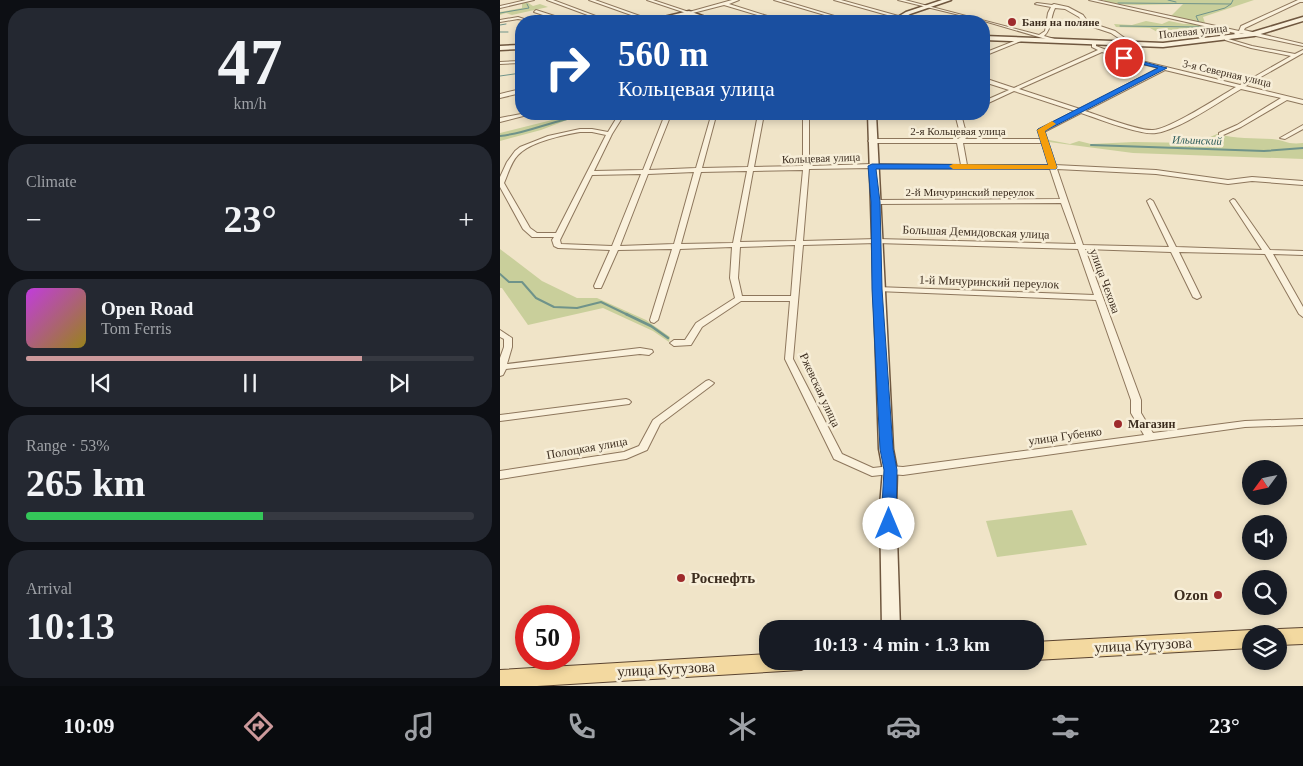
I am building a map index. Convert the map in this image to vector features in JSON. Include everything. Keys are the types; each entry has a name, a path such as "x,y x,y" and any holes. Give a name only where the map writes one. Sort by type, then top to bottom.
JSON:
{"main road":[{"path":"908,15 948,0"},
{"path":"683,15 692,15"},
{"name":"Полевая улица","path":"990,38 1163,45 1226,39 1254,34 1303,19"},
{"path":"500,48 515,47"},
{"path":"872,120 872,166 876,202 877,289 886,449 890,470 888,506 891,620"},
{"path":"1287,637 1303,636"},
{"name":"улица Кутузова","path":"1044,650 1242,640"},
{"name":"улица Кутузова","path":"500,680 759,664"}],"street":[{"path":"500,7 532,0"},
{"path":"549,0 590,15"},
{"path":"591,0 634,15"},
{"path":"649,0 689,14 737,0"},
{"path":"713,0 762,15"},
{"path":"776,0 828,15"},
{"path":"836,0 882,15"},
{"path":"904,0 959,15"},
{"path":"1092,0 1303,45"},
{"name":"Полевая улица","path":"1240,31 1243,27 1278,10 1303,1"},
{"path":"1041,36 1047,31 1053,3"},
{"path":"1037,4 1053,3 1073,11 1081,16 1086,23 1113,32 1131,44"},
{"path":"536,11 548,15"},
{"path":"500,20 515,18"},
{"path":"990,23 1056,41"},
{"path":"1226,39 1240,31"},
{"path":"990,53 1024,39"},
{"path":"1226,39 1251,47 1295,55"},
{"path":"1094,42 1094,47 1100,51"},
{"path":"990,100 1100,51"},
{"name":"3-я Северная улица","path":"1100,51 1303,102"},
{"path":"990,82 1149,132 1176,124 1303,51"},
{"path":"500,63 515,62"},
{"path":"1041,130 1164,68"},
{"path":"500,96 515,93"},
{"path":"1221,134 1239,126 1286,98"},
{"path":"500,120 515,117"},
{"path":"558,246 556,240 619,120"},
{"path":"598,286 666,120"},
{"path":"654,320 712,120"},
{"path":"739,299 734,278 736,244 752,170 760,120"},
{"name":"Ржевская улица","path":"806,120 806,168 801,243 789,359 838,456"},
{"path":"960,120 964,137 960,141 964,166"},
{"path":"1283,138 1303,127"},
{"path":"559,235 535,235 528,229 501,183 505,173 518,152 532,144 576,130 610,134"},
{"name":"улица Чехова","path":"1041,130 1064,201 1136,400 1136,413 1150,437"},
{"name":"2-я Кольцевая улица","path":"871,141 1045,141"},
{"name":"Кольцевая улица","path":"590,173 872,166 1053,167 1156,172 1228,182 1272,179 1291,183 1303,183"},
{"path":"1150,200 1197,297"},
{"name":"2-й Мичуринский переулок","path":"876,202 1064,201"},
{"path":"1233,202 1268,253 1303,314"},
{"name":"Большая Демидовская улица","path":"558,246 615,248 877,241 1303,253"},
{"name":"1-й Мичуринский переулок","path":"877,289 1100,298"},
{"path":"674,343 688,343 699,325 739,299 794,298"},
{"path":"500,333 508,338 508,347 501,370 640,351 649,352"},
{"name":"Полоцкая улица","path":"500,475 626,455 643,448 656,422 709,383"},
{"path":"500,418 626,402"},
{"name":"улица Губенко","path":"838,456 872,472 903,470 1245,424 1303,422"}],"green space":[{"path":"1105,0 1254,0 1203,17 1205,23 1170,17 1183,4 1131,5 1102,2"},
{"path":"527,2 533,6 540,4 548,7 512,15 506,13 500,15 500,12 522,8 522,3"},
{"path":"1146,21 1162,24 1169,21 1184,24 1193,23 1216,28 1203,34 1185,31 1161,34 1150,28 1116,27 1114,24 1132,25"},
{"path":"552,120 567,120 541,130 500,141 500,133"},
{"path":"1217,134 1238,138 1303,143 1303,159 1133,153 1049,142 1049,140 1070,144 1079,141 1091,144 1134,142 1197,143"},
{"path":"500,249 542,281 577,298 597,298 646,320 670,337 669,342 653,331 603,308 528,325 502,288 500,288"},
{"path":"1072,510 1087,545 997,557 986,521"}],"waterway":[{"path":"1168,0 1176,2"},
{"path":"1231,4 1233,0"},
{"path":"1118,3 1231,4"},
{"path":"500,13 529,8 527,4"},
{"path":"1120,26 1201,27 1196,16 1225,8 1231,4"},
{"path":"500,25 506,24"},
{"path":"500,32 508,32"},
{"path":"500,76 515,74"},
{"path":"500,136 523,132 564,120"},
{"name":"Ильинский","path":"1091,145 1264,151 1303,148"},
{"path":"500,274 509,282 522,282 536,298 554,307 577,308 601,302 628,315"},
{"path":"626,314 651,326 668,338"}],"slow traffic":[{"path":"953,166 1053,167 1041,130 1052,124"}],"place":[{"name":"Баня на поляне","path":"1012,22"},
{"name":"Магазин","path":"1118,424"},
{"name":"Роснефть","path":"681,578"},
{"name":"Ozon","path":"1218,595"}],"route":[{"path":"889,524 890,470 886,449 877,289 876,202 872,166 1053,167 1041,130 1164,68 1124,58"}]}
